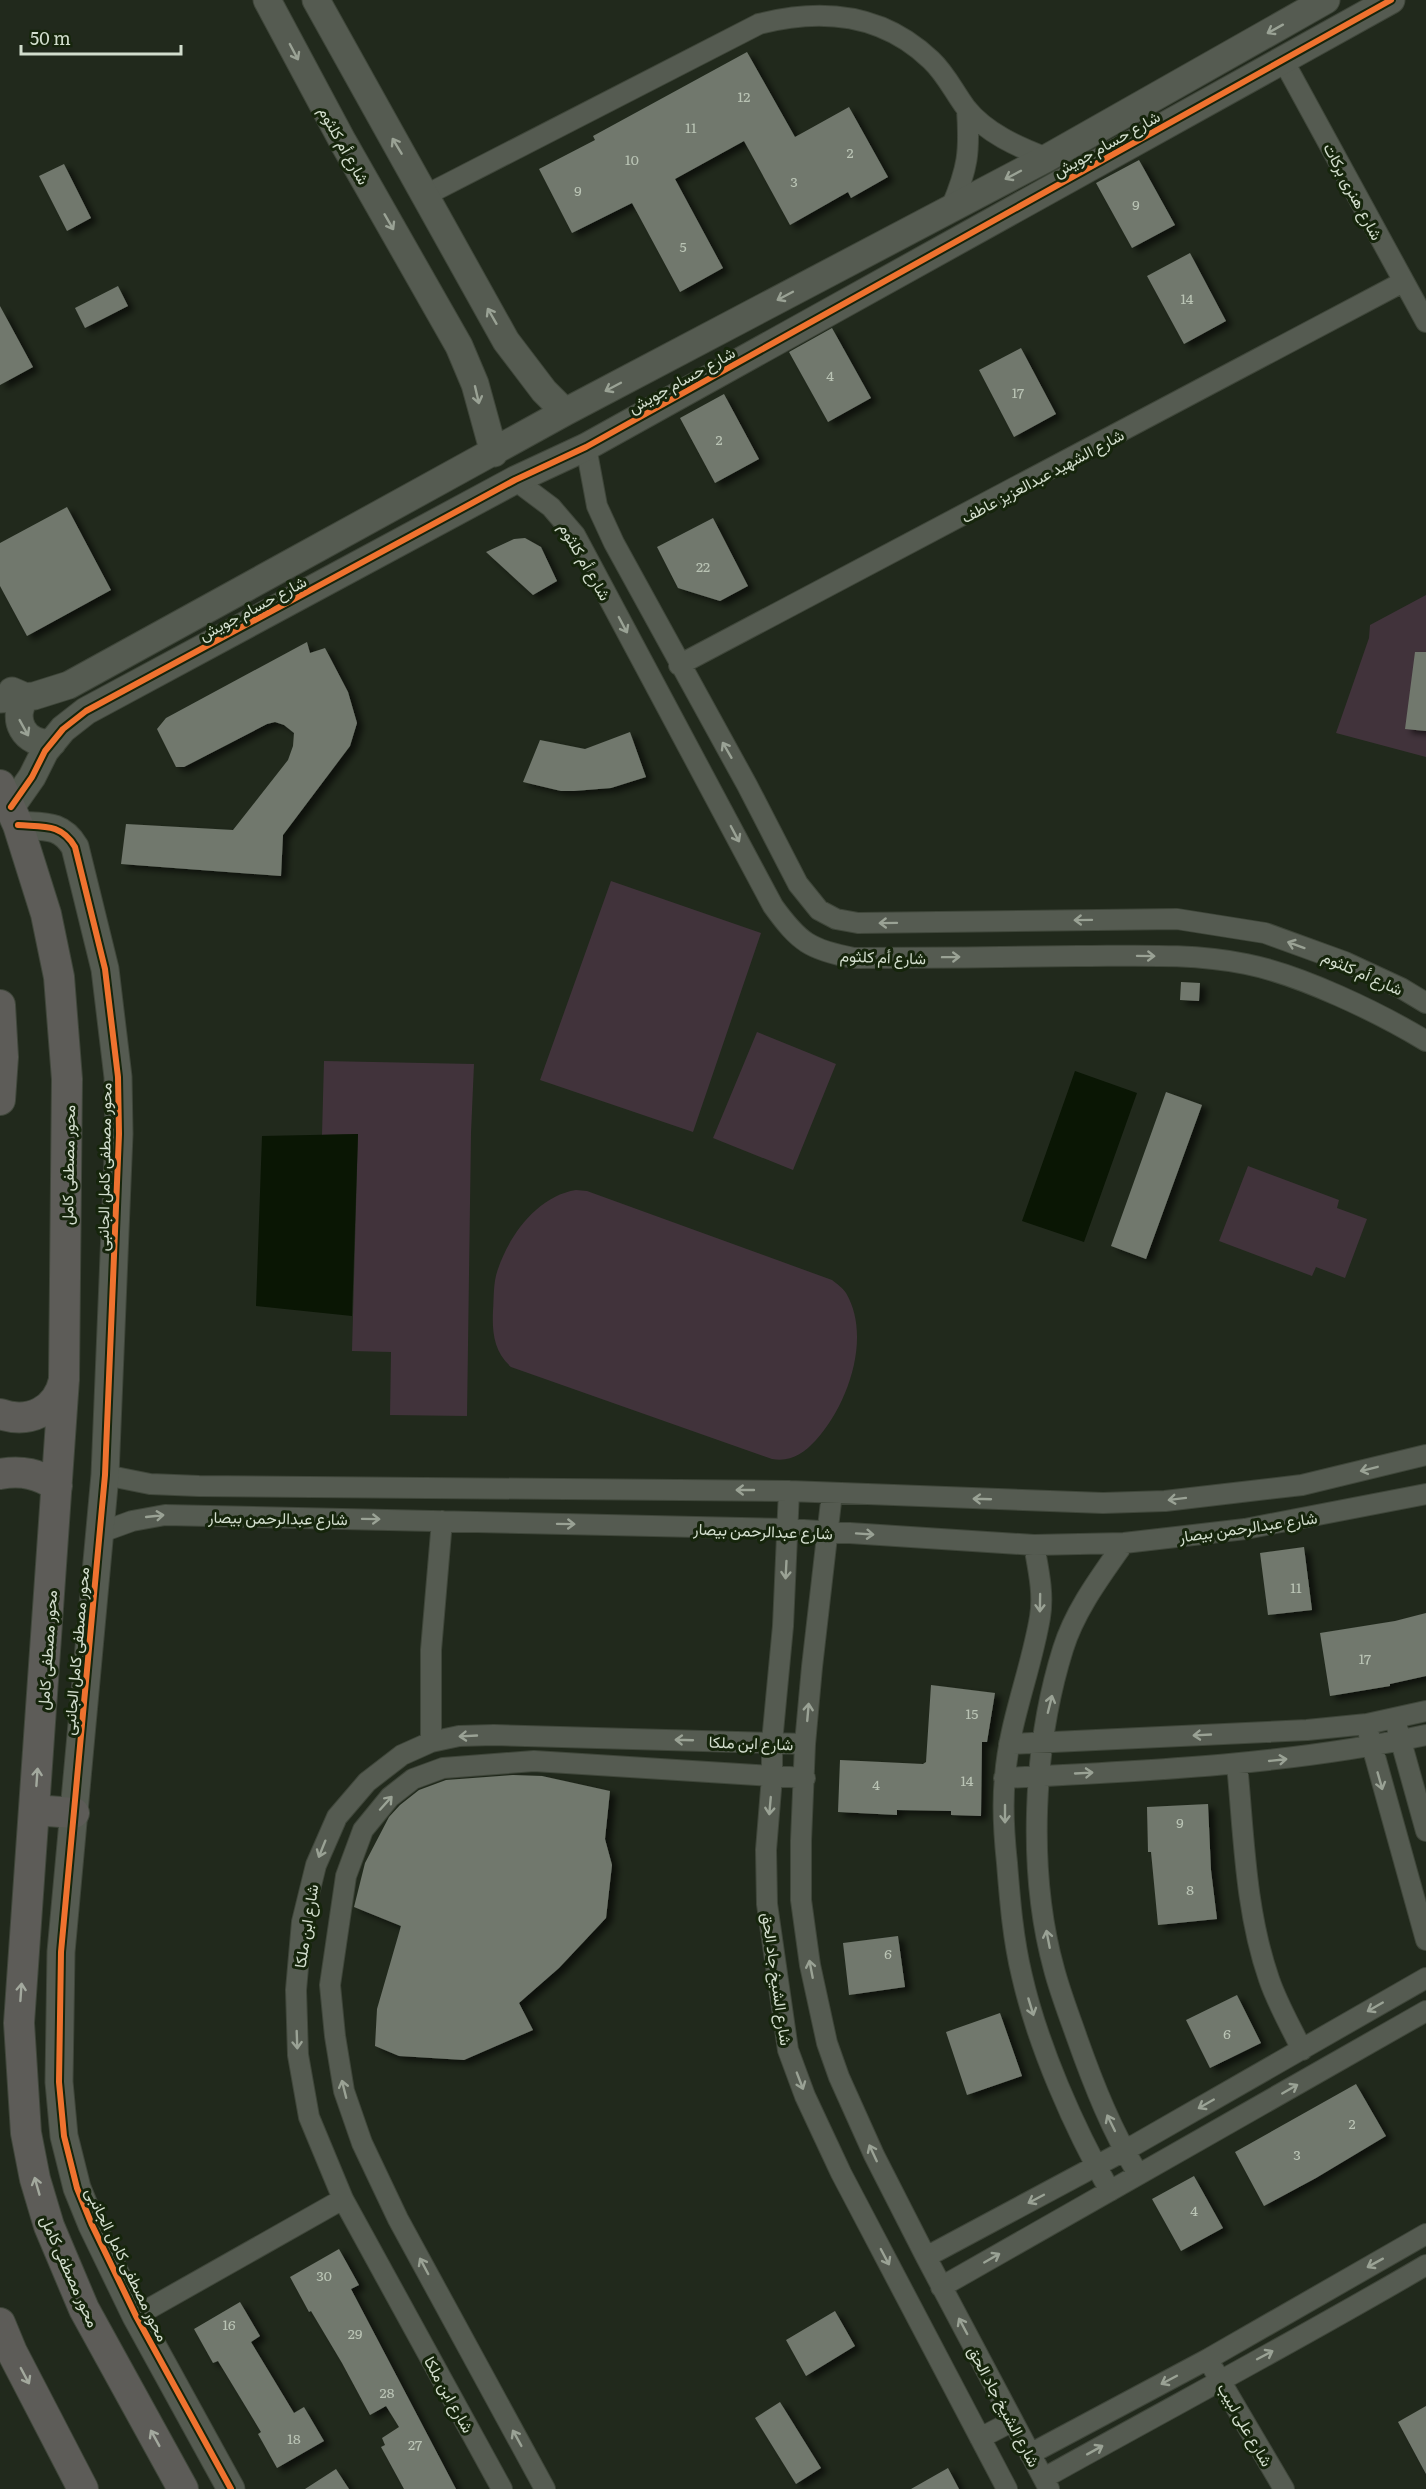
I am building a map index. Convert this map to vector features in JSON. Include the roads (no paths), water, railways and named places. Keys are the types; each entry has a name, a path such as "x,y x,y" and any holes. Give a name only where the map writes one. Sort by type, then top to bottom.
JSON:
{"main road":[{"name":"محور مصطفى كامل","path":"10,805 46,914 59,977 68,1079 64,1379 19,2023 26,2133 34,2179 49,2226 84,2309 183,2489"},
{"path":"0,1005 3,1057 0,1100"},
{"path":"0,1414 22,1418 42,1412 57,1398 64,1379"},
{"path":"0,1474 25,1472 47,1479 57,1486"},
{"path":"34,1810 74,1813"},
{"path":"0,2324 12,2352 84,2489"}],"street":[{"name":"شارع أم كلثوم","path":"267,0 343,142 459,346 475,384 494,453"},
{"path":"316,0 506,341 544,391 565,412"},
{"name":"شارع حسام جويش","path":"13,698 69,685 565,412 1047,158 1326,0"},
{"name":"شارع حسام جويش","path":"10,805 32,777 45,751 63,729 86,711 515,480 586,447 1391,0"},
{"path":"426,195 759,24 789,16 820,14 850,18 879,27 906,40 930,59 951,82 967,109 990,130 1008,141 1047,158"},
{"name":"شارع هنرى بركات","path":"1283,60 1426,322"},
{"path":"951,208 964,177 970,143 967,109"},
{"path":"821,277 838,307"},
{"name":"شارع الشهيد عبدالعزيز عاطف","path":"679,665 1403,282"},
{"name":"شارع أم كلثوم","path":"586,447 597,506 614,543 679,665 747,784 798,884 819,910 836,919 858,923 1177,919 1265,933 1345,962 1401,988 1426,1003"},
{"name":"شارع أم كلثوم","path":"515,480 551,507 575,535 773,906 788,926 804,941 824,953 854,958 1192,957 1248,964 1341,998 1385,1018 1426,1041"},
{"path":"257,581 274,610"},
{"path":"0,686 13,698 19,710 20,726 30,738 52,743"},
{"path":"717,802 747,784"},
{"name":"محور مصطفى كامل الجانبى","path":"10,805 64,832 75,847 105,969 118,1077 119,1134 105,1475 61,1952 58,2021 59,2082 64,2136 77,2188 135,2316 231,2489"},
{"name":"شارع عبدالرحمن بيصار","path":"105,1475 150,1484 199,1486 789,1491 1103,1503 1165,1501 1302,1485 1426,1455"},
{"name":"شارع الشيخ جاد الحق","path":"789,1491 783,1626 772,1742 772,1777 766,1850 767,1904 788,2050 841,2173 1007,2489"},
{"name":"شارع الشيخ جاد الحق","path":"832,1494 806,1744 801,1841 801,1900 810,1965 827,2043 839,2077 874,2155 1046,2484"},
{"name":"شارع عبدالرحمن بيصار","path":"99,1533 132,1521 165,1515 788,1529 1034,1545 1124,1543 1245,1529 1426,1494"},
{"path":"431,1742 431,1650 442,1521"},
{"path":"1124,1543 1076,1617 1063,1648 1042,1743 1037,1851 1042,1912 1054,1968 1097,2094 1138,2175"},
{"path":"1034,1545 1040,1580 1040,1616 1009,1744 1004,1778 1005,1838 1010,1902 1022,1977 1045,2052 1096,2167 1110,2190"},
{"path":"1009,1744 1307,1730 1367,1724 1426,1711"},
{"path":"1396,1719 1399,1741 1426,1832"},
{"path":"1367,1724 1371,1748 1426,1940"},
{"path":"494,1735 497,1762"},
{"name":"شارع ابن ملكا","path":"502,2489 343,2199 309,2117 298,2055 296,1990 302,1922 316,1865 337,1817 367,1782 402,1755 431,1742 459,1736 494,1735 806,1744"},
{"path":"1004,1778 1237,1764 1371,1748 1426,1735"},
{"name":"شارع ابن ملكا","path":"545,2489 398,2219 362,2143 344,2091 330,1985 346,1876 363,1830 390,1797 414,1779 443,1768 497,1762 534,1761 805,1778"},
{"path":"1237,1764 1256,1934 1269,1980 1302,2050"},
{"path":"926,2257 1096,2167 1426,1978"},
{"path":"941,2287 1426,2011"},
{"path":"135,2316 343,2199"},
{"path":"1030,2454 1208,2359 1426,2234"},
{"path":"1046,2484 1220,2379 1340,2315 1426,2265"},
{"path":"1325,2291 1340,2315"},
{"name":"شارع على لبيب","path":"1208,2359 1284,2489"},
{"path":"980,2438 1013,2421"}]}
